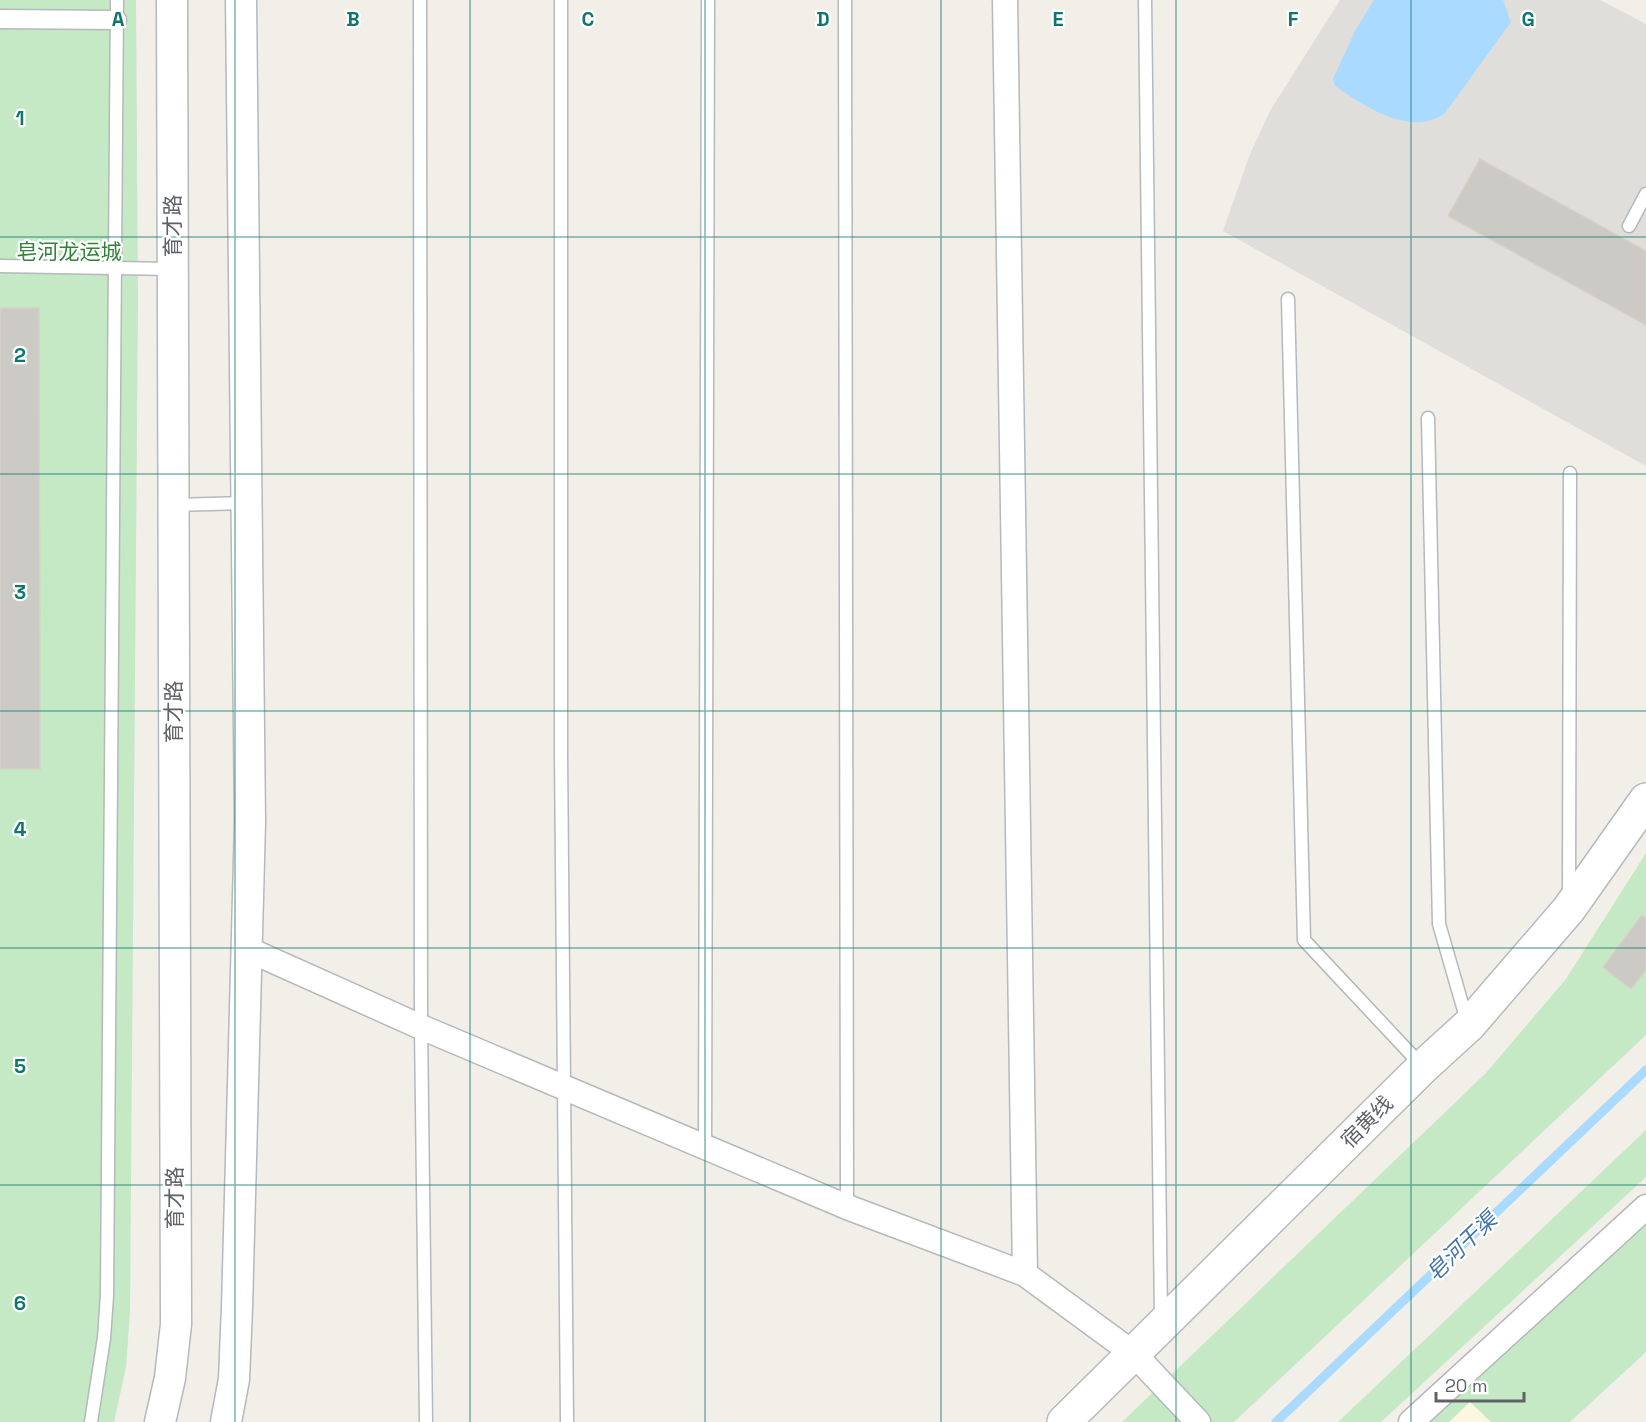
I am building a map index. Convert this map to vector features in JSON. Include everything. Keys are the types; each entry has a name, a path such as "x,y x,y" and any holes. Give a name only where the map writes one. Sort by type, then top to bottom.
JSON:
{"main road":[{"name":"宿黄线","path":"1064,1422 1423,1067 1469,1025 1569,909 1646,800"}],"street":[{"name":"育才路","path":"160,1422 170,1378 176,1324 172,0"},
{"path":"226,1422 234,1379 237,1320 250,822 241,0"},
{"path":"1005,0 1025,1274"},
{"path":"0,19 117,20"},
{"path":"247,949 421,1027 847,1207 1025,1274 1134,1354 1196,1420"},
{"path":"1411,1422 1646,1207"}],"lane":[{"path":"91,1422 104,1338 107,1295 117,0"},
{"path":"420,0 421,1027 426,1422"},
{"path":"561,0 563,1086 567,1422"},
{"path":"705,1147 708,0"},
{"path":"844,0 847,1207"},
{"path":"1145,0 1161,1327"},
{"path":"1629,226 1646,194"},
{"path":"0,266 173,269"},
{"path":"1288,299 1304,940 1423,1067"},
{"path":"1428,418 1439,924 1469,1025"},
{"path":"1569,909 1570,473"},
{"path":"174,505 246,503"}],"shaded area":[{"path":"1340,0 1600,0 1646,24 1646,466 1223,231 1250,154 1270,111"},
{"path":"1470,1401 1491,1422 1449,1422"}],"green space":[{"name":"皂河龙运城","path":"0,0 136,0 138,299 130,1312 126,1367 114,1422 0,1422"},
{"path":"1646,853 1646,1035 1234,1422 1122,1422 1486,1073 1566,979"},
{"path":"1646,1130 1646,1177 1381,1422 1338,1422"},
{"path":"1646,1223 1646,1352 1570,1422 1491,1422 1470,1402 1449,1422 1430,1422"}],"water":[{"path":"1374,0 1503,0 1511,22 1445,113 1432,120 1403,121 1360,102 1335,86 1333,79 1356,29"}],"building":[{"path":"1480,159 1646,251 1646,325 1448,216"},
{"path":"0,308 39,308 40,769 0,769"},
{"path":"1642,915 1646,918 1646,970 1631,989 1603,967"}],"waterway":[{"name":"皂河干渠","path":"1276,1422 1646,1070"}]}
